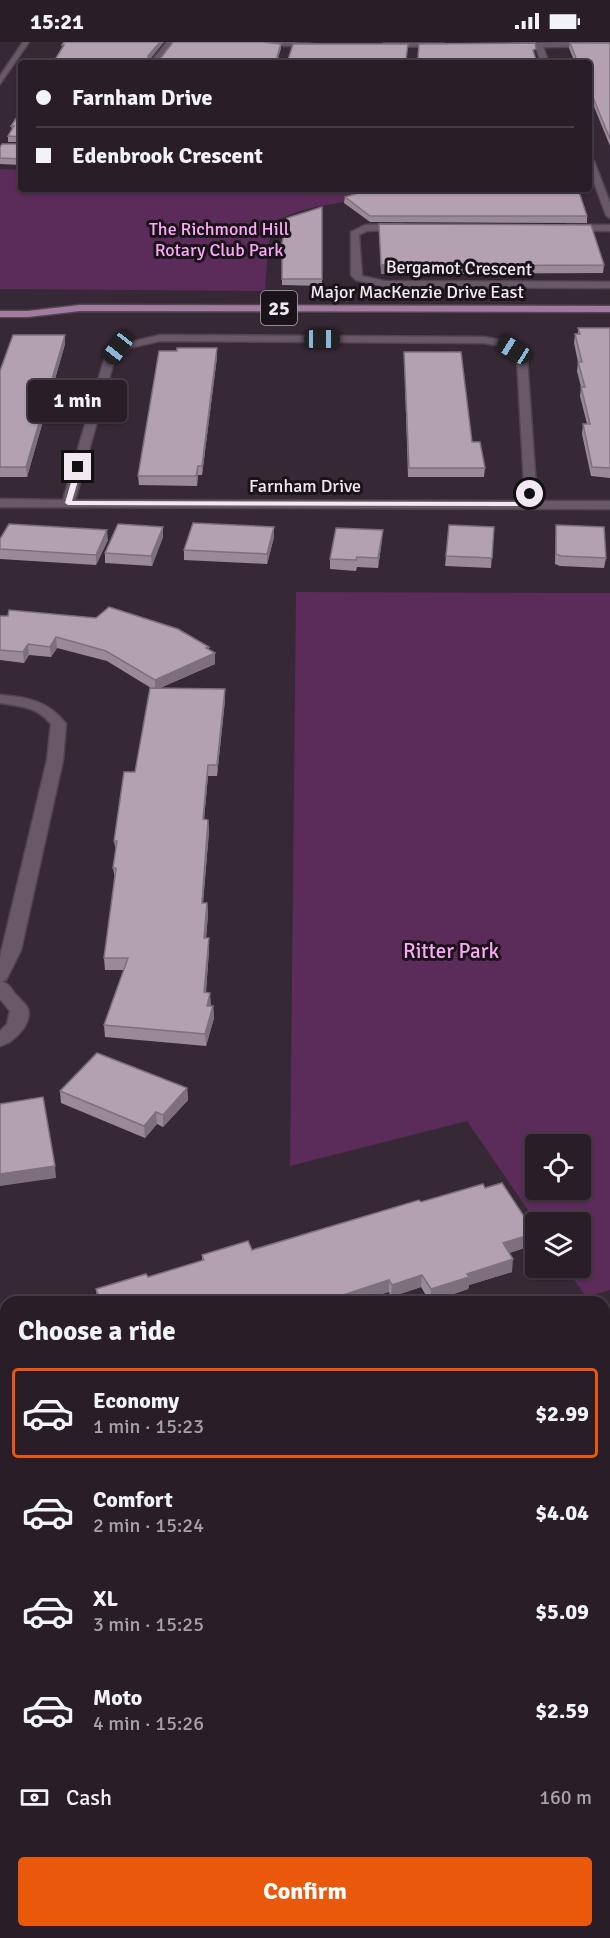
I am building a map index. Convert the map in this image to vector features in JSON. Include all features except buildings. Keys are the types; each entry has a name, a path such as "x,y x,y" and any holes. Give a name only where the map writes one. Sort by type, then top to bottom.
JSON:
{"main road":[{"name":"Major MacKenzie Drive East","path":"35,302 80,308"},
{"name":"Major MacKenzie Drive East","path":"0,314 28,314 80,308 610,309"}],"street":[{"path":"0,82 26,42"},
{"path":"156,60 171,42"},
{"path":"239,42 287,47 321,45"},
{"path":"505,45 610,44"},
{"path":"376,45 448,45"},
{"path":"413,56 414,45"},
{"path":"539,45 544,60"},
{"path":"596,176 610,215"},
{"name":"Bergamot Crescent","path":"416,227 365,228 354,234 358,278 386,284 610,285"},
{"path":"553,228 610,228"},
{"path":"68,503 109,360 118,348 135,341 171,338 484,340 503,343 522,358 531,504"},
{"name":"Farnham Drive","path":"0,503 610,505"},
{"path":"0,699 29,702 48,710 59,724 55,760 12,950 0,976"},
{"path":"0,987 19,1011 13,1030 0,1041"}],"green space":[{"name":"The Richmond Hill Rotary Club Park","path":"0,169 18,170 18,192 340,192 378,197 305,210 280,220 271,232 265,291 0,289"},
{"name":"Ritter Park","path":"296,592 610,593 610,1290 585,1296 573,1278 591,1278 591,1212 529,1212 467,1121 290,1166"}],"route":[{"path":"78,467 68,503 531,504 530,494"}]}
